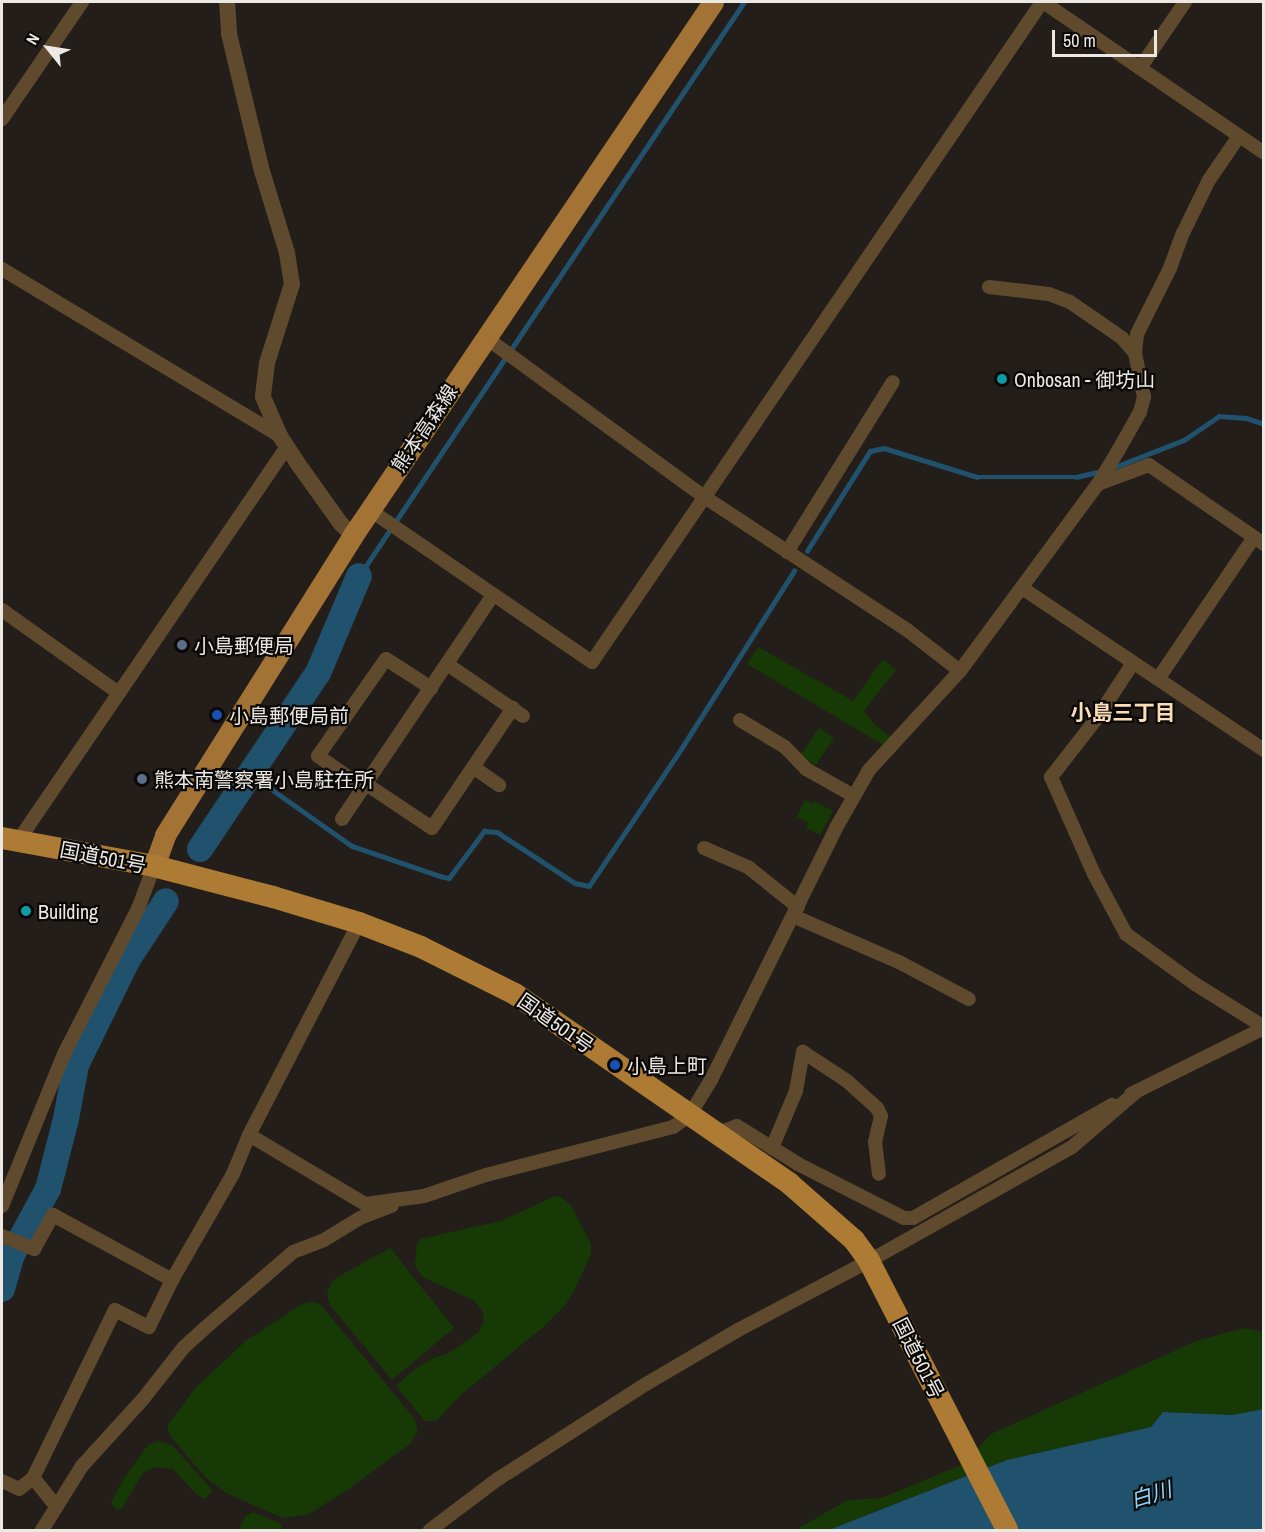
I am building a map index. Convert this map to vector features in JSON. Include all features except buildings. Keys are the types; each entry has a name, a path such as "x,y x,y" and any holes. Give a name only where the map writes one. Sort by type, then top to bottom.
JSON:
{"highway":[{"name":"国道501号","path":"10,840 154,866 359,923 421,947 514,994 790,1184 854,1240 873,1268 1007,1530"}],"main road":[{"name":"熊本高森線","path":"154,866 165,835 369,510 713,2"}],"street":[{"path":"2,119 82,2"},
{"path":"227,2 229,34 262,171 287,253 292,284 267,363 264,397 284,441 341,524 353,535"},
{"path":"369,510 592,662 703,496 1042,2 1263,153"},
{"path":"1140,68 1185,2"},
{"path":"42,1530 82,1466 143,1399 184,1347 271,1268 293,1252 324,1240 360,1218 414,1198 543,1159 673,1128 689,1116 711,1080 795,911 869,770 960,671 1098,484 1140,412 1143,397 1135,353 1137,334 1170,268 1183,233 1209,180 1239,136"},
{"path":"2,269 284,441"},
{"path":"989,287 1049,294 1070,303 1122,338 1135,353"},
{"path":"485,337 703,496 907,630 960,671"},
{"path":"787,552 893,382"},
{"path":"10,840 120,693 284,441"},
{"path":"1098,484 1149,465 1259,541 1158,679"},
{"path":"1022,588 1133,663 1261,744"},
{"path":"342,819 493,595"},
{"path":"2,610 120,693"},
{"path":"431,688 386,659 318,756 432,828 473,767 518,712 447,664"},
{"path":"1133,663 1097,718 1051,777 1094,874 1126,934 1195,984 1263,1027"},
{"path":"740,720 785,747 806,769 855,796"},
{"path":"473,767 499,785"},
{"path":"704,848 748,867 795,911 969,999"},
{"path":"2,1206 64,1054 138,909 154,866"},
{"path":"2,1481 19,1489 33,1478 115,1310 149,1327 172,1281 233,1174 249,1135 359,923"},
{"path":"716,1134 737,1126 772,1148 904,1218 913,1218 1137,1091 1263,1027"},
{"path":"772,1148 796,1091 803,1053 847,1081 877,1108 881,1116 875,1142 879,1174"},
{"path":"430,1530 498,1479 646,1384 738,1330 873,1268 1072,1147 1137,1091"},
{"path":"249,1135 365,1204 414,1198"},
{"path":"2,1236 34,1249 53,1215 172,1281"},
{"path":"33,1478 56,1506"}],"green space":[{"path":"758,647 853,701 883,659 896,670 864,711 873,723 891,737 885,746 747,664"},
{"path":"819,728 834,738 815,765 801,755"},
{"path":"805,800 812,804 814,801 833,811 820,835 806,828 808,823 797,817"},
{"path":"555,1196 561,1197 572,1207 591,1244 591,1254 575,1289 566,1304 541,1329 463,1393 436,1421 425,1421 396,1386 412,1371 433,1358 449,1353 479,1332 484,1319 482,1310 473,1300 422,1277 415,1265 417,1244 420,1239 501,1221"},
{"path":"390,1248 454,1328 392,1380 330,1305 327,1294 331,1282"},
{"path":"312,1302 320,1304 414,1418 418,1431 410,1444 347,1490 309,1514 283,1518 226,1493 206,1478 170,1436 167,1426 196,1387 247,1340 302,1304"},
{"path":"1244,1328 1263,1332 1263,1409 1233,1415 1163,1412 1151,1427 1007,1460 829,1530 795,1530 848,1500 881,1498 964,1464 991,1434 1196,1341"},
{"path":"158,1441 172,1445 213,1491 205,1499 195,1493 173,1469 156,1467 143,1473 122,1508 116,1510 111,1502 125,1477 148,1445"},
{"path":"253,1512 280,1523 283,1530 238,1530 246,1516"}],"water":[{"name":"白川","path":"1263,1409 1263,1530 829,1530 1007,1460 1151,1427 1163,1412 1233,1415"}],"waterway":[{"path":"359,576 744,2"},
{"path":"1112,468 1184,440 1219,416 1246,418 1264,424"},
{"path":"807,551 870,451 884,448 977,477 1076,477 1101,471"},
{"path":"250,774 352,846 440,876 449,878 484,831 497,832 575,883 589,886 681,749 794,571"},
{"path":"200,849 318,673 359,576"},
{"path":"2,1289 12,1255 48,1189 66,1119 76,1065 128,959 166,901"}],"place":[{"name":"Onbosan - 御坊山","path":"1002,379"},
{"name":"小島郵便局","path":"182,645"},
{"name":"小島郵便局前","path":"217,715"},
{"name":"熊本南警察署小島駐在所","path":"142,779"},
{"name":"Building","path":"26,911"},
{"name":"小島上町","path":"615,1065"}],"district":[{"name":"小島三丁目","path":"1123,713"}]}
